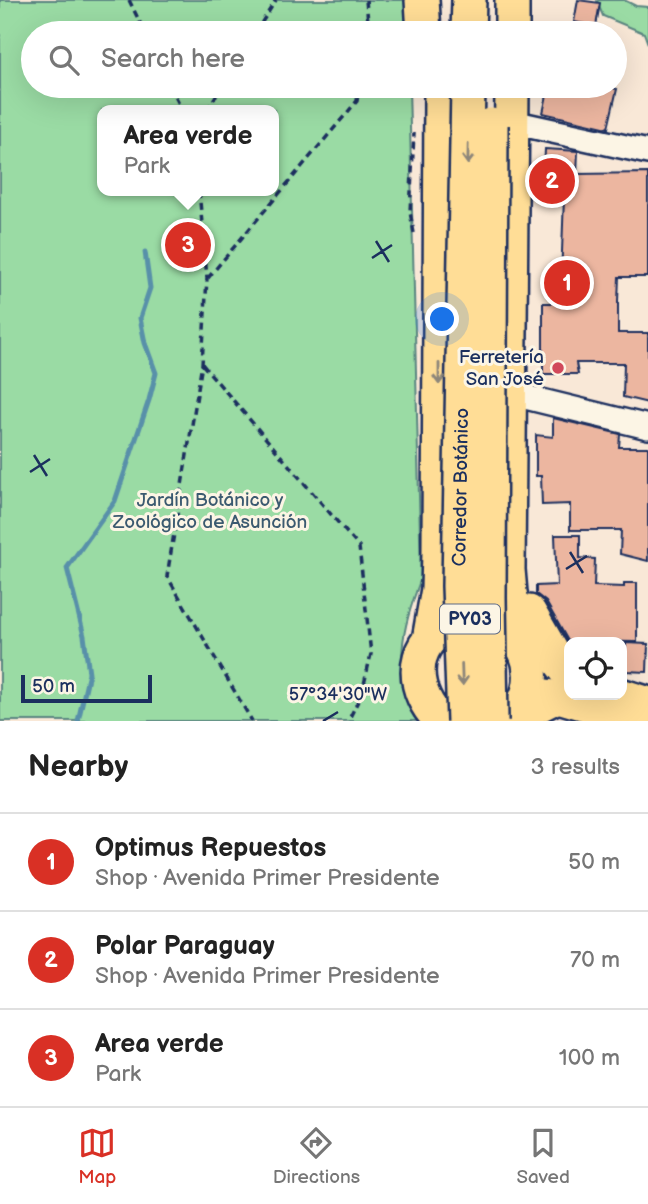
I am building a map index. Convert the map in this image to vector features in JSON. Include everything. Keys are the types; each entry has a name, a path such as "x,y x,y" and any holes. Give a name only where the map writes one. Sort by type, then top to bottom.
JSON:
{"highway":[{"path":"422,0 423,21"},
{"path":"441,21 442,0"},
{"path":"468,0 468,21"},
{"path":"491,0 491,21"},
{"path":"512,0 512,21"},
{"path":"428,98 429,224 439,312"},
{"name":"PY03","path":"441,98 438,589 429,640 418,668 418,683 430,711 441,721"},
{"name":"Corredor Botánico","path":"464,721 459,586 468,98"},
{"name":"Corredor Botánico","path":"491,98 489,584 510,719"},
{"name":"PY03","path":"510,719 528,694 531,680 531,664 523,646 510,593 508,570 512,98"},
{"path":"508,570 538,631 564,670"},
{"name":"PY03","path":"429,640 442,628 458,620 476,618 494,621 509,630 523,646"},
{"path":"510,719 527,711 564,684"}],"main road":[{"path":"523,646 564,682"},
{"path":"627,696 648,702"},
{"path":"598,700 638,721"}],"street":[{"path":"512,122 648,152"},
{"path":"509,393 648,427"}],"path":[{"path":"129,0 139,21"},
{"path":"263,21 276,0"},
{"path":"366,0 368,21"},
{"path":"279,193 357,98"},
{"path":"199,196 207,278 202,364 167,576 252,721"},
{"path":"207,278 276,196"},
{"path":"202,364 359,547 371,654 362,693 348,721"}],"green space":[{"name":"Jardín Botánico y Zoológico de Asunción","path":"0,0 407,0 408,21 21,21 21,98 409,98 421,578 408,616 402,650 406,683 420,721 0,721"},
{"path":"624,0 636,6 648,7 648,44 644,33 627,26 627,21 615,21 603,16 597,1"}],"building":[{"path":"578,0 600,3 597,21 574,21"},
{"path":"546,98 615,98 608,128 543,113"},
{"path":"545,149 578,151 577,174 648,173 648,277 619,277 618,333 648,333 648,403 623,397 624,363 576,363 578,374 543,374 543,303 554,303 555,279 561,279 564,197 543,196"},
{"path":"553,418 620,434 619,447 648,447 648,561 620,554 621,530 570,530 570,504 542,505 541,476 536,476 536,435 553,437"},
{"path":"555,535 580,535 580,558 595,559 594,586 624,587 624,583 637,583 637,642 627,642 627,637 566,637 546,602 536,594 536,586 557,585"},
{"path":"627,643 648,644 647,672 627,671"}],"waterway":[{"path":"78,721 89,673 84,636 67,568 115,501 156,373 145,343 140,318 150,288 145,252"}],"place":[{"name":"Polar Paraguay","path":"552,181"},
{"name":"Area verde","path":"188,245"},
{"name":"Optimus Repuestos","path":"567,283"},
{"name":"Ferretería San José","path":"558,368"}]}
